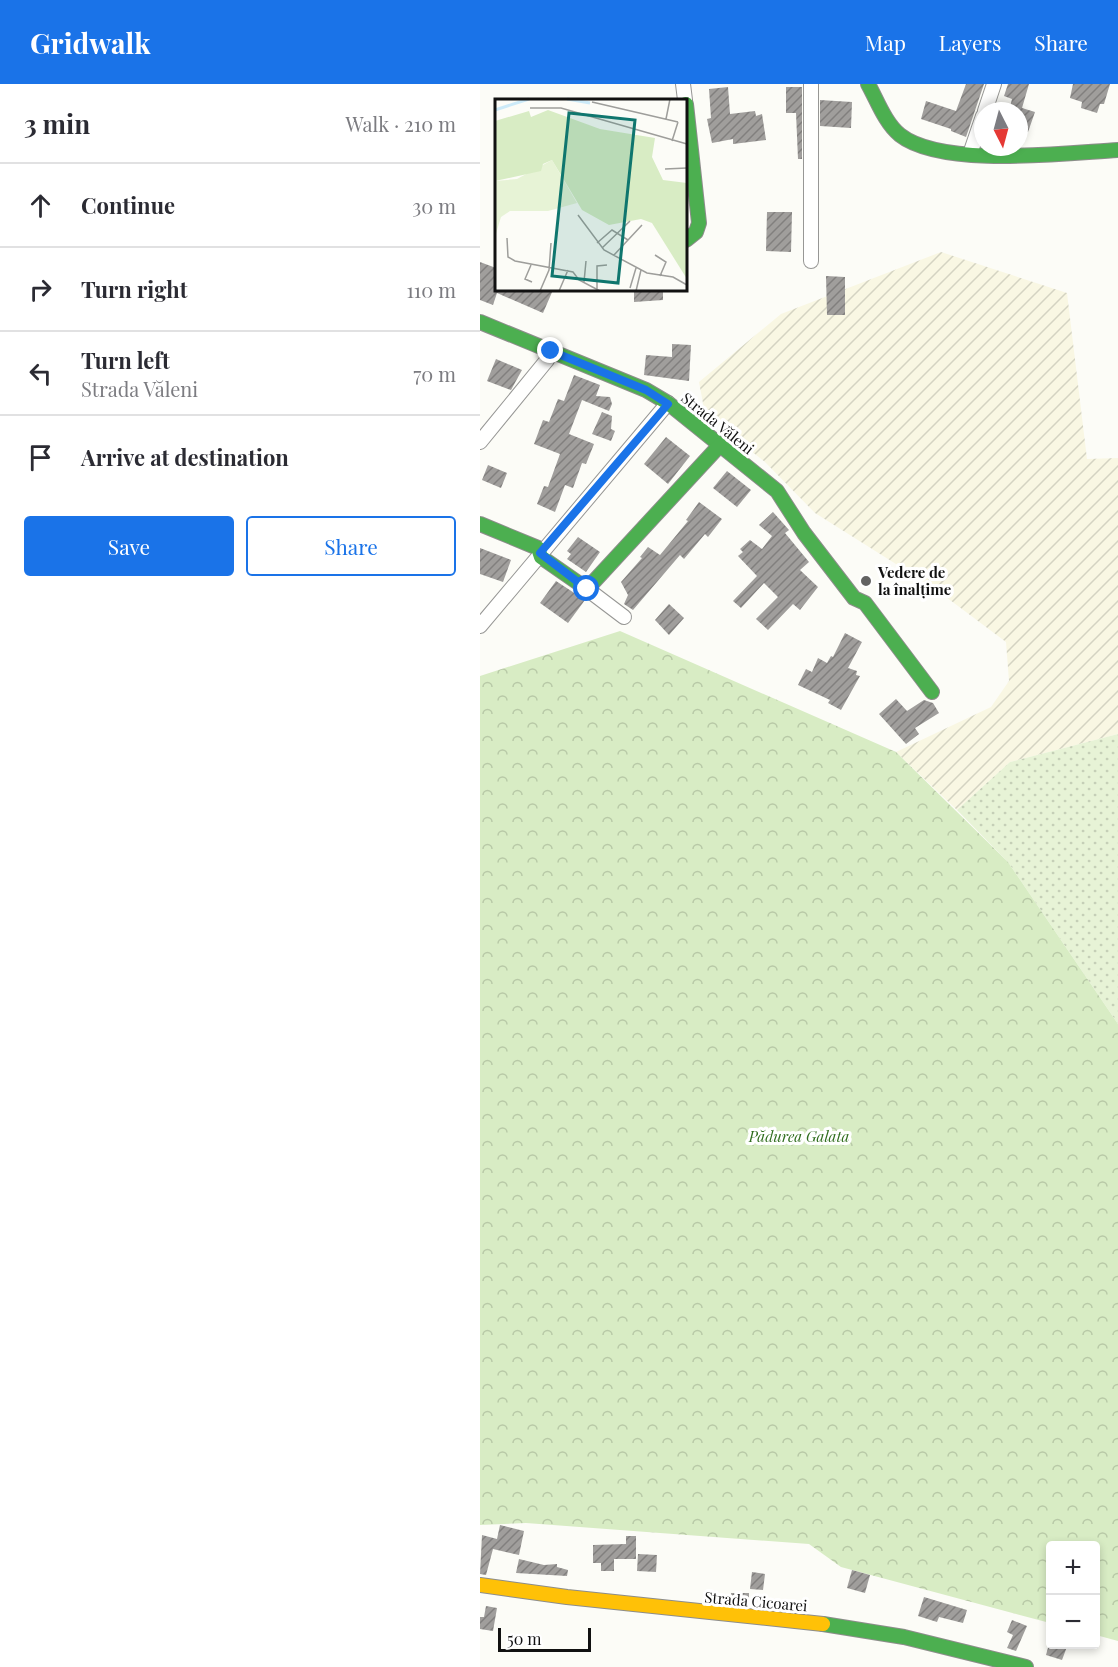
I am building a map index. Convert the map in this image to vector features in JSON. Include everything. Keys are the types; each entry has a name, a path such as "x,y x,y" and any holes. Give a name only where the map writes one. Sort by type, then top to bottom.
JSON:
{"street":[{"path":"683,84 685,99"},
{"path":"811,84 811,261"},
{"path":"868,84 899,135 924,147 952,154 1118,150"},
{"path":"988,102 993,84"},
{"path":"687,119 699,223 696,232 687,239"},
{"path":"970,154 974,142"},
{"name":"Strada Văleni","path":"480,321 646,390 668,404 777,491 804,533 854,598 865,603 932,692"},
{"path":"480,442 548,360 551,351"},
{"path":"480,626 668,404"},
{"path":"587,589 720,445"},
{"path":"480,524 538,548 540,553 624,617"},
{"name":"Strada Cicoarei","path":"480,1585 630,1606 829,1624 912,1638 1026,1667"}],"shaded area":[{"path":"941,252 1067,293 1087,459 1118,458 1118,734 1010,762 957,810 896,752 991,707 1009,681 1006,642 934,588 815,513 765,462 705,414 699,382 781,314"}],"green space":[{"name":"Pădurea Galata","path":"620,631 896,752 1008,862 1118,1024 1118,1641 1100,1636 1100,1541 1046,1541 1046,1622 841,1567 809,1544 526,1523 480,1525 480,676"},
{"path":"1118,734 1118,1024 1008,862 957,810 1010,762"}],"building":[{"path":"966,84 984,84 978,102 974,102 974,113 966,137 951,129 921,119 926,101 956,111"},
{"path":"1008,84 1029,84 1024,102 1011,102 1012,99 1004,96"},
{"path":"1073,84 1110,84 1104,104 1100,104 1097,113 1081,108 1082,102 1070,98"},
{"path":"728,87 730,114 755,111 756,116 762,114 766,140 733,144 733,139 712,143 707,119 711,118 709,89"},
{"path":"786,87 802,87 802,159 798,159 796,113 786,113"},
{"path":"820,100 852,102 851,128 820,126"},
{"path":"1028,110 1035,112 1028,132"},
{"path":"767,212 792,212 791,252 766,251"},
{"path":"480,262 495,268 495,291 553,291 543,313 497,293 493,305 480,300"},
{"path":"826,276 845,277 845,315 827,315"},
{"path":"634,291 663,291 663,300 634,302"},
{"path":"672,344 691,345 689,381 644,375 646,355 672,357"},
{"path":"496,359 522,370 511,390 487,381"},
{"path":"574,375 600,385 596,396 610,397 612,404 609,411 582,400 569,434 594,444 586,464 582,463 573,488 565,485 555,512 537,504 544,486 548,487 560,454 534,444 543,420 549,422 558,399 564,401"},
{"path":"602,412 612,416 611,429 615,431 611,441 592,434"},
{"path":"666,437 690,456 668,484 644,464"},
{"path":"488,465 507,473 501,488 482,480"},
{"path":"727,471 751,490 737,507 713,488"},
{"path":"699,502 722,519 708,537 705,534 684,559 680,555 633,610 624,604 628,595 621,582 642,558 640,557 648,547 660,555 688,521 686,520"},
{"path":"773,512 789,530 785,533 809,562 800,570 818,587 800,610 793,604 768,630 756,619 778,597 764,583 741,608 733,601 757,576 738,556 743,552 740,549 750,540 762,549 772,536 759,525"},
{"path":"578,537 600,552 586,572 567,559 571,554 567,551"},
{"path":"480,548 511,560 503,582 480,574"},
{"path":"556,581 585,600 568,623 540,603"},
{"path":"669,604 684,618 669,635 655,620"},
{"path":"845,633 862,642 848,668 857,671 856,675 860,676 841,710 828,703 830,700 798,685 806,669 812,672 818,658 827,663 831,656 833,657"},
{"path":"896,699 907,711 924,700 933,703 939,713 915,728 919,734 906,744 879,714"},
{"path":"500,1525 524,1531 519,1555 493,1549 486,1575 480,1574 482,1535 497,1539"},
{"path":"626,1536 636,1536 636,1559 614,1559 614,1571 601,1571 601,1563 593,1563 593,1545 626,1544"},
{"path":"638,1554 657,1555 656,1572 637,1571"},
{"path":"519,1559 544,1565 557,1564 557,1567 568,1570 567,1576 516,1573"},
{"path":"852,1570 870,1575 865,1593 847,1588"},
{"path":"752,1572 765,1574 763,1590 750,1589"},
{"path":"731,1593 749,1593 749,1604 731,1602"},
{"path":"924,1597 967,1610 963,1623 939,1617 937,1622 918,1616"},
{"path":"486,1606 497,1608 493,1631 480,1629 480,1617 484,1617"},
{"path":"1012,1620 1027,1626 1016,1651 1007,1648 1013,1635 1007,1632"},
{"path":"1048,1649 1066,1649 1062,1660 1046,1655"}],"traffic: fast":[{"path":"868,84 886,118 900,135 919,145 944,152 1005,156 1118,150"},
{"path":"687,113 699,223 696,232 687,239"},
{"path":"480,322 646,390 668,403 777,491 804,533 854,598 865,603 932,692"},
{"path":"480,524 538,548 541,557 587,589 720,445"},
{"path":"823,1624 904,1637 1026,1667"}],"traffic: slow":[{"path":"480,1585 567,1597 823,1624"}],"place":[{"name":"Vedere de la înalțime","path":"866,581"}],"route":[{"path":"551,351 646,390 668,404 540,553 542,557 587,589"}]}
